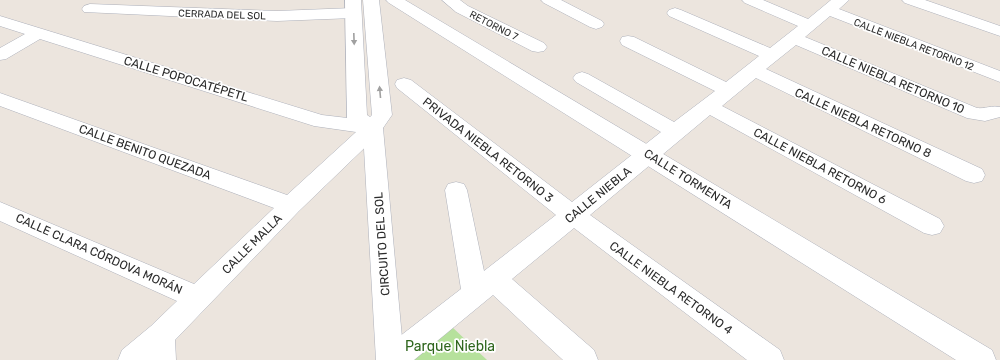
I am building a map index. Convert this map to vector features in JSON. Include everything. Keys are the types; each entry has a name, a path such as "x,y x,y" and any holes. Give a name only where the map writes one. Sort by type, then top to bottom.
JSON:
{"street":[{"path":"353,6 357,118 373,128 382,115 371,0"},
{"name":"CALLE TORMENTA","path":"394,0 648,154 982,360"},
{"name":"RETORNO 7","path":"450,0 462,9 538,47"},
{"path":"549,0 596,24"},
{"name":"CALLE NIEBLA RETORNO 10","path":"750,0 801,31 974,114 985,116 994,112"},
{"path":"910,0 1000,31"},
{"name":"CALLE NIEBLA","path":"391,360 834,5"},
{"name":"CALLE NIEBLA RETORNO 12","path":"834,5 1000,78"},
{"name":"CERRADA DEL SOL","path":"90,9 277,16 353,6"},
{"path":"675,13 771,55"},
{"name":"CALLE POPOCATÉPETL","path":"0,21 320,121 373,128"},
{"path":"0,55 39,33"},
{"path":"628,41 728,90"},
{"name":"CALLE NIEBLA RETORNO 8","path":"753,70 974,175"},
{"path":"582,78 676,132"},
{"name":"PRIVADA NIEBLA RETORNO 3","path":"404,84 572,215"},
{"name":"CALLE BENITO QUEZADA","path":"0,99 291,205"},
{"name":"CALLE NIEBLA RETORNO 6","path":"708,106 932,226"},
{"name":"CALLE MALLA","path":"132,360 161,347 198,298 291,205 373,128"},
{"name":"CIRCUITO DEL SOL","path":"373,128 391,360"},
{"path":"456,190 484,286 584,360"},
{"name":"CALLE CLARA CÓRDOVA MORÁN","path":"0,211 198,298"},
{"name":"CALLE NIEBLA RETORNO 4","path":"572,215 770,360"}],"green space":[{"name":"Parque Niebla","path":"451,326 487,360 413,360"}]}
